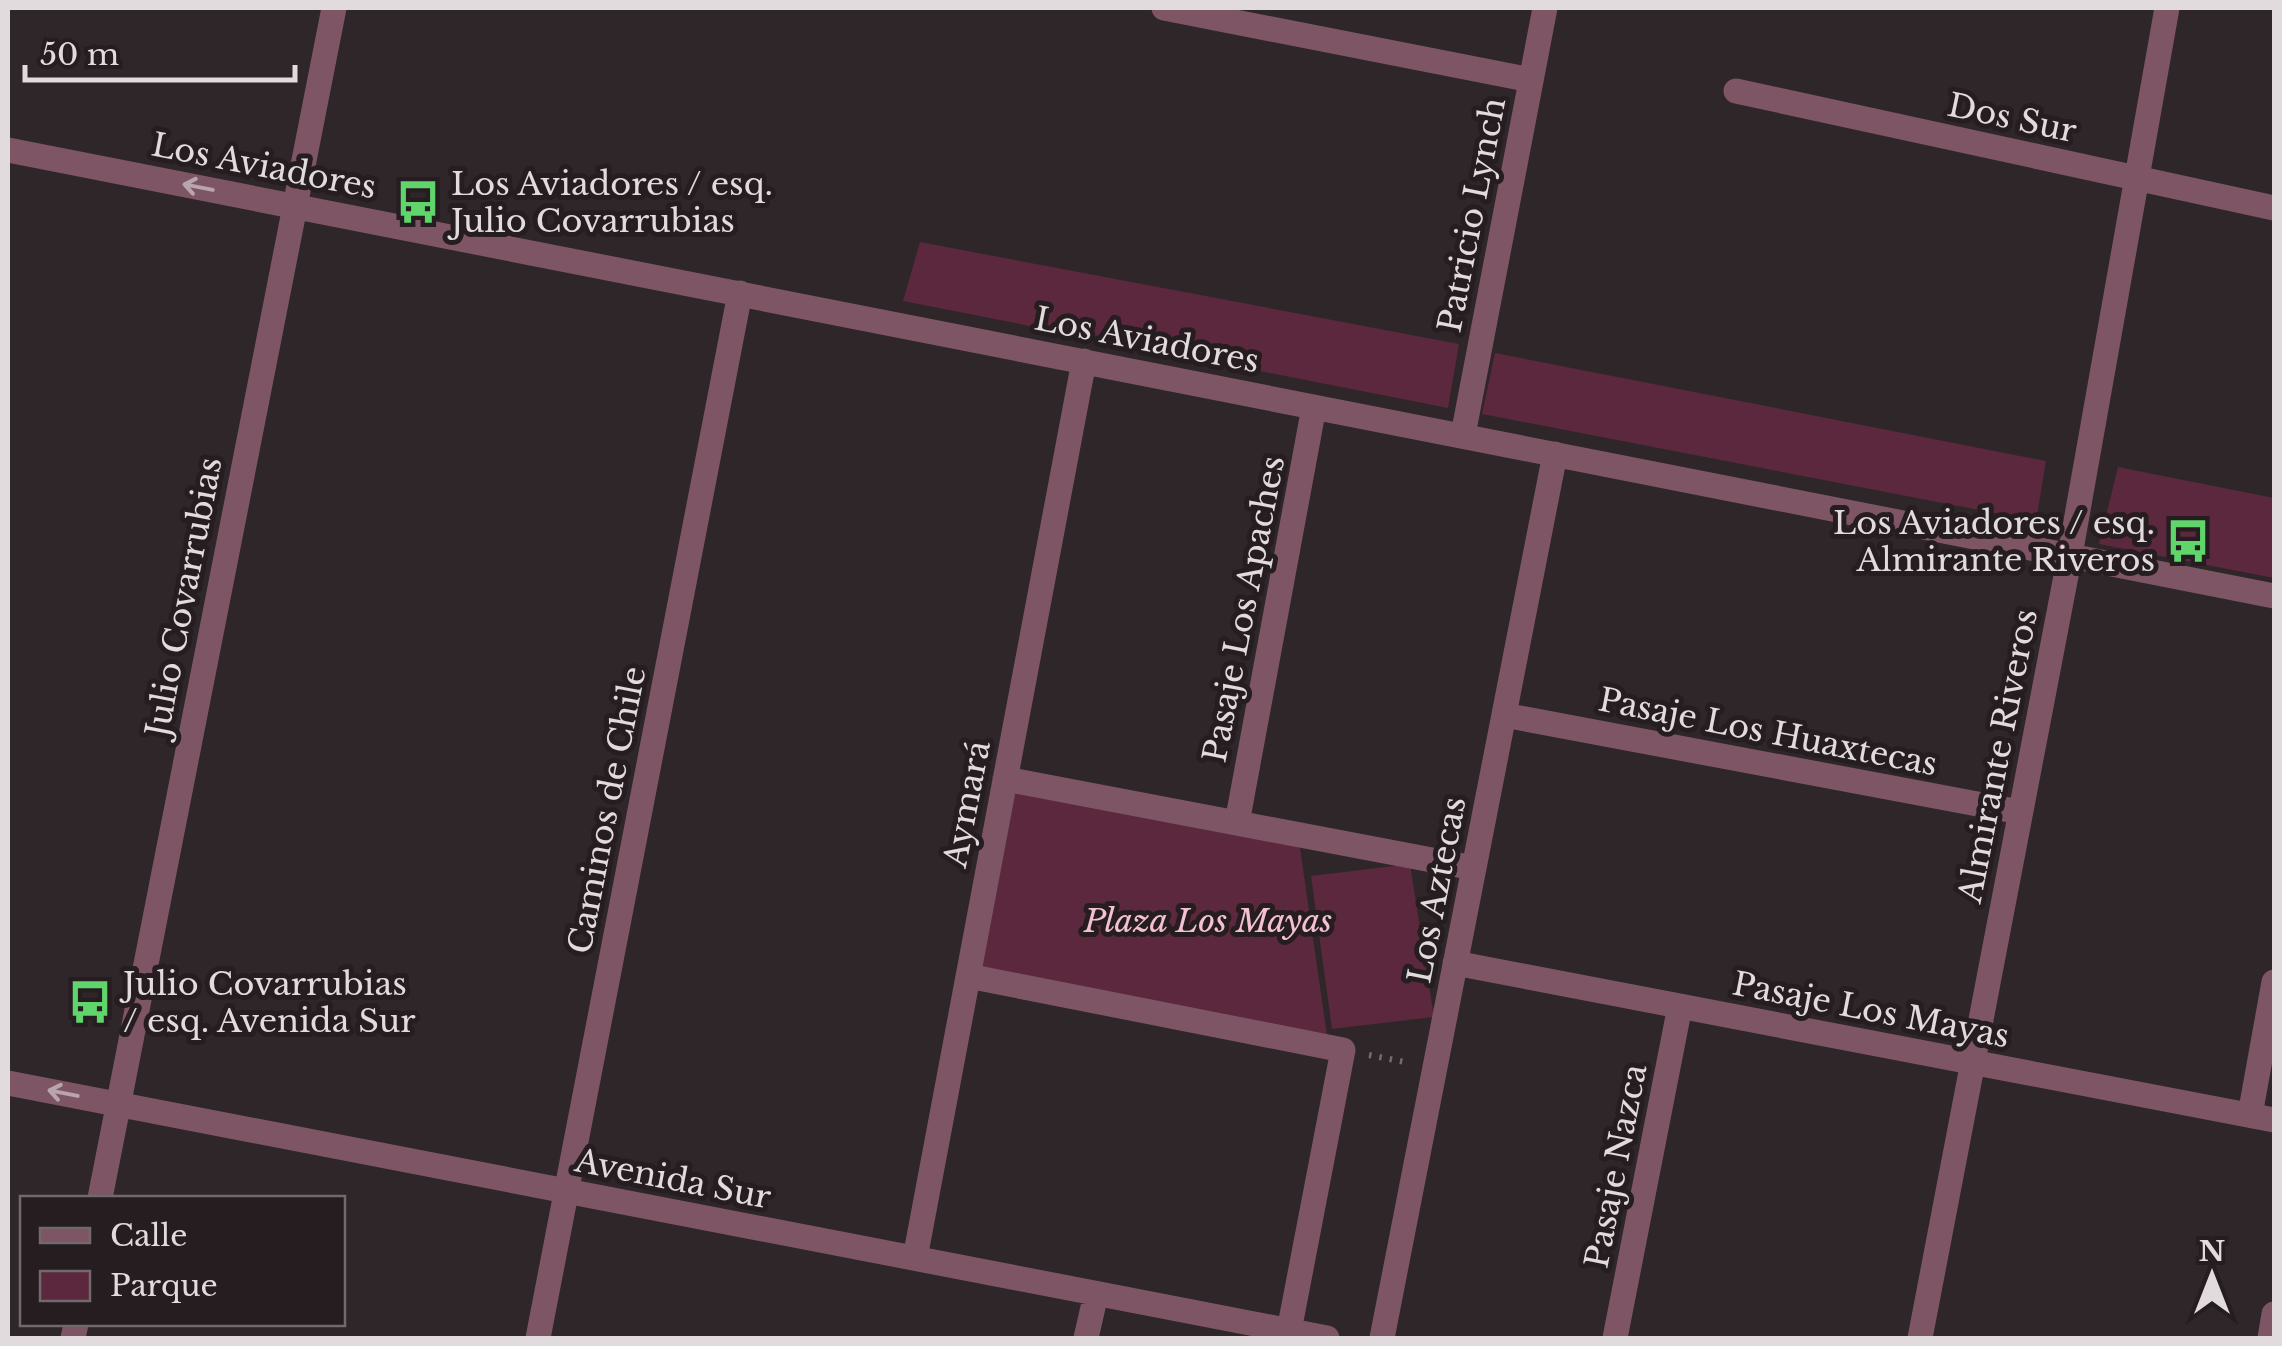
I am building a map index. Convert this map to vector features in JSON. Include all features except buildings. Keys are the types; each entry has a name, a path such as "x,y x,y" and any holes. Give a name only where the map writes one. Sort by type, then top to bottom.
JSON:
{"street":[{"name":"Julio Covarrubias","path":"100,1196 334,8"},
{"path":"1164,8 1212,12 1531,80"},
{"name":"Patricio Lynch","path":"1463,436 1544,8"},
{"name":"Almirante Riveros","path":"1920,1338 2070,555 2167,8"},
{"name":"Dos Sur","path":"1736,90 2274,208"},
{"name":"Los Aviadores","path":"8,150 2274,596"},
{"name":"Caminos de Chile","path":"538,1338 740,293"},
{"name":"Aymará","path":"915,1258 1084,361"},
{"name":"Pasaje Los Apaches","path":"1237,824 1314,407"},
{"name":"Los Aztecas","path":"1382,1338 1555,454"},
{"name":"Pasaje Los Huaxtecas","path":"1504,716 2020,812"},
{"path":"1005,779 1474,868"},
{"name":"Pasaje Los Mayas","path":"1456,963 2262,1118"},
{"path":"968,976 1343,1050 1289,1332"},
{"path":"2262,1118 2274,982"},
{"name":"Pasaje Nazca","path":"1615,1338 1680,1006"},
{"name":"Avenida Sur","path":"8,1083 1327,1338"},
{"path":"1086,1338 1096,1294"},
{"path":"2270,1338 2274,1314"}],"path":[{"path":"1343,1050 1435,1068"}],"green space":[{"path":"920,242 1459,344 1448,408 903,301"},
{"path":"1495,353 2046,461 2036,521 1482,414"},
{"path":"2118,467 2274,498 2274,578 2099,544"},
{"name":"Plaza Los Mayas","path":"1011,786 1299,841 1328,1042 975,972"},
{"path":"1410,864 1434,1017 1332,1029 1311,876"}],"place":[{"name":"Los Aviadores / esq. Julio Covarrubias","path":"418,202"},
{"name":"Los Aviadores / esq. Almirante Riveros","path":"2188,541"},
{"name":"Julio Covarrubias / esq. Avenida Sur","path":"90,1002"}]}
